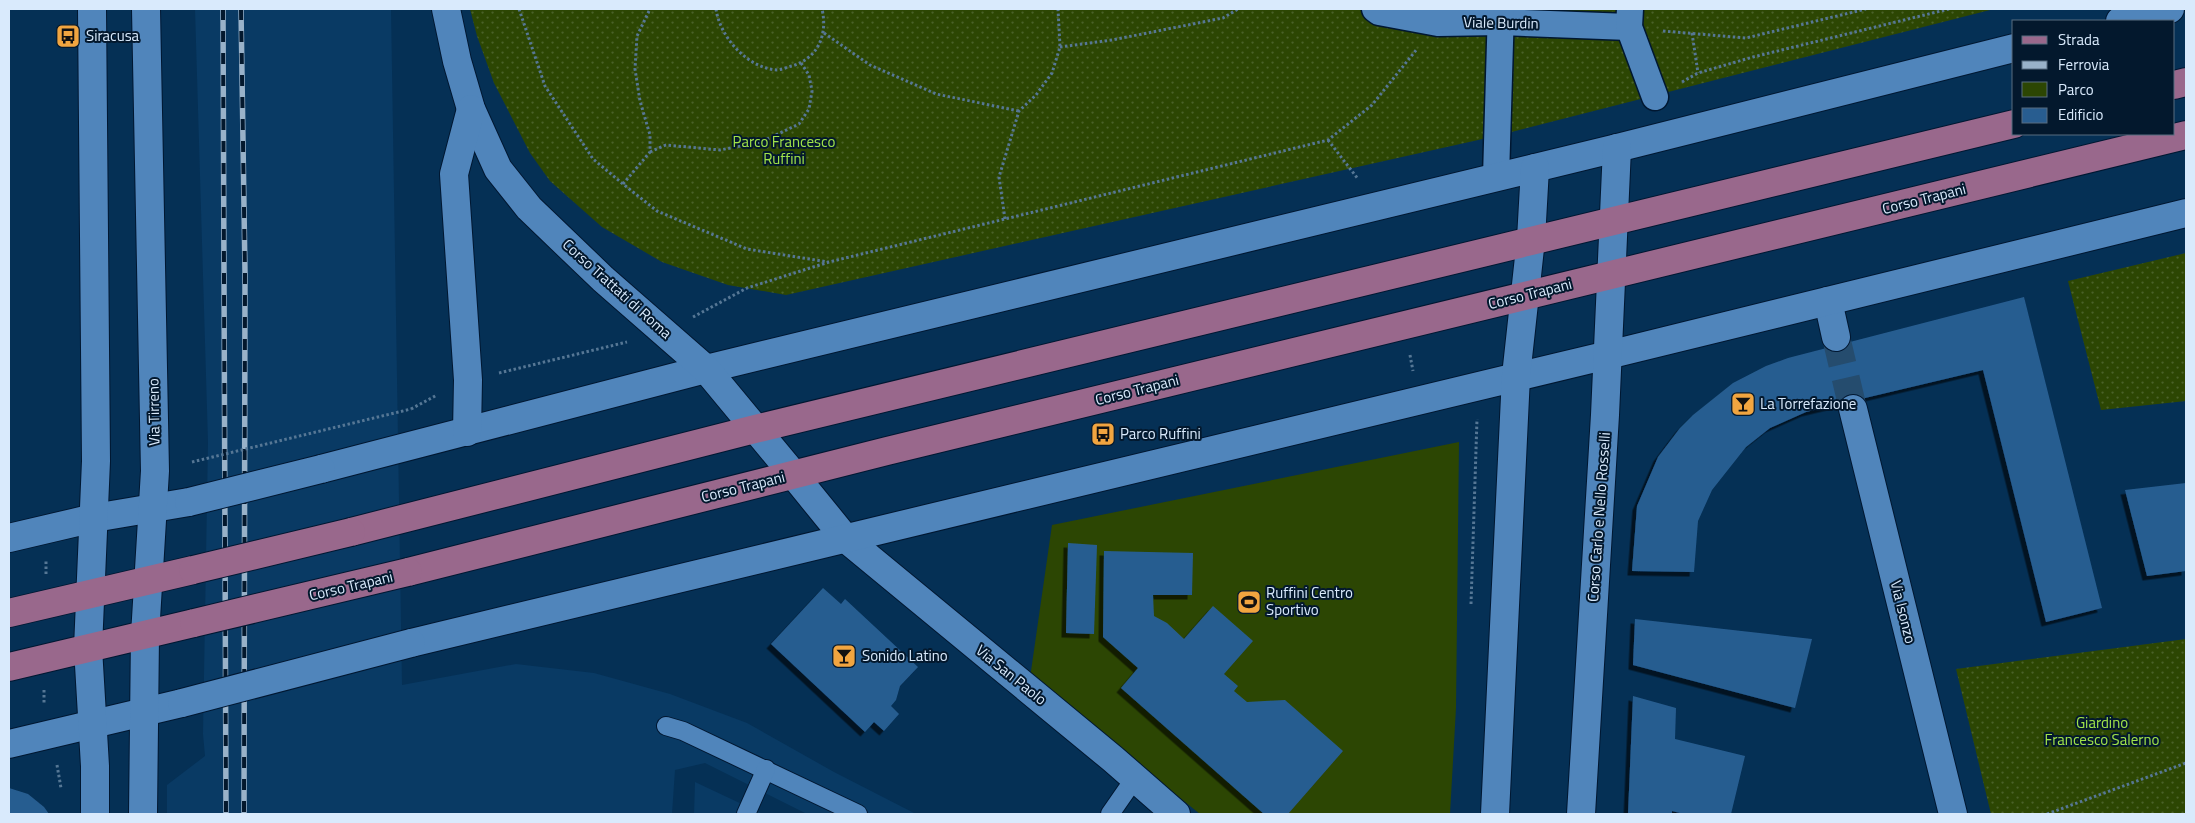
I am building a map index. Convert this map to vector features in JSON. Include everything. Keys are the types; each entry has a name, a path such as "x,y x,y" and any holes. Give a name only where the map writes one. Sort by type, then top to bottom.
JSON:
{"main road":[{"path":"9,613 406,519 755,429 1531,239 2012,124"},
{"name":"Corso Trapani","path":"9,667 408,572 792,474 1524,295 2186,136"}],"street":[{"path":"92,9 96,451 88,648 95,814"},
{"name":"Via Tirreno","path":"143,814 145,635 155,471 146,9"},
{"name":"Corso Trattati di Roma","path":"446,9 470,109 498,169 529,208 604,280 706,369 845,538"},
{"name":"Viale Burdin","path":"1375,9 1379,12 1438,23 1501,15 1629,18"},
{"path":"2124,20 2170,9"},
{"path":"1496,177 1501,15"},
{"path":"1629,18 1655,97"},
{"path":"9,538 94,518 190,502 706,369 1617,148 2012,49"},
{"path":"467,432 468,380 454,174 470,109"},
{"name":"Corso Carlo e Nello Rosselli","path":"1581,814 1608,355 1617,148"},
{"path":"1495,814 1516,376 1531,239 1535,168"},
{"path":"9,744 182,703 412,643 2186,214"},
{"path":"1828,301 1836,337"},
{"name":"Via Isonzo","path":"1853,409 1953,814"},
{"name":"Via San Paolo","path":"845,538 1136,778 1176,814"}],"lane":[{"path":"666,726 683,731 858,814"},
{"path":"746,814 766,770"},
{"path":"1110,814 1136,778"}],"path":[{"path":"519,9 545,86 592,159 657,211 747,249 828,262"},
{"path":"650,9 637,36 635,69 640,101 650,134 650,152"},
{"path":"716,9 721,27 736,49 757,64 778,70 801,63 816,52 824,33 822,9"},
{"path":"1005,219 999,177 1019,111 1036,95 1052,73 1060,47 1058,9"},
{"path":"1060,47 1112,40 1223,18 1238,9"},
{"path":"1629,18 1692,33 1746,38 1866,9"},
{"path":"1655,97 1698,73 1753,57 1949,9"},
{"path":"192,462 411,408 468,380 664,333 747,288 828,262 1328,140 1372,105 1438,23"},
{"path":"824,33 870,65 936,94 1019,111"},
{"path":"1692,33 1698,73"},
{"path":"623,184 650,152 666,145 720,150 761,142 799,124 809,108 812,91 810,75 801,63"},
{"path":"46,735 60,772 62,797"},
{"path":"2047,814 2186,764"},
{"path":"2065,808 2068,814"}],"shaded area":[{"path":"195,9 391,9 402,685 516,664 594,673 670,694 747,723 834,772 916,814 807,814 705,763 675,770 672,814 167,814 167,785 205,756 203,734 208,442"},
{"path":"695,782 763,814 694,814"}],"green space":[{"name":"Parco Francesco Ruffini","path":"470,9 1994,9 1496,136 786,295 728,285 662,262 602,227 550,181 530,153 494,83 477,36"},
{"path":"2186,253 2186,401 2101,410 2068,281"},
{"name":"Ruffini Centro Sportivo","path":"1459,442 1456,708 1450,814 1200,814 1030,678 1052,525"},
{"name":"Giardino Francesco Salerno","path":"2186,639 2186,814 1991,814 1956,669"}],"building":[{"path":"2024,297 2102,608 2046,622 1983,370 1806,412 1770,428 1746,447 1712,490 1698,521 1694,572 1632,571 1637,506 1658,457 1680,428 1693,415 1733,383 1766,366 1788,358"},
{"path":"2186,483 2186,571 2147,576 2125,490"},
{"path":"1068,543 1097,545 1094,634 1066,633"},
{"path":"1104,551 1193,553 1192,595 1153,595 1154,616 1167,623 1184,639 1213,606 1253,641 1224,674 1238,686 1234,691 1247,702 1285,700 1343,751 1288,814 1264,814 1121,688 1138,668 1103,637"},
{"name":"Sonido Latino","path":"823,588 841,604 845,599 918,667 900,686 896,700 891,706 899,714 884,731 874,722 865,732 771,644"},
{"path":"1635,619 1812,639 1795,708 1633,665"},
{"path":"1633,696 1676,708 1675,739 1745,756 1731,814 1684,814 1672,811 1672,814 1628,814"},
{"path":"9,788 28,794 44,807 49,814 9,814"}],"tunnel":[{"path":"1836,337 1853,409"}],"railway":[{"path":"223,9 226,814"},
{"path":"241,9 245,273 244,814"}],"place":[{"name":"Siracusa","path":"68,36"},
{"name":"La Torrefazione","path":"1743,404"},
{"name":"Parco Ruffini","path":"1103,434"},
{"name":"Ruffini Centro Sportivo","path":"1249,602"},
{"name":"Sonido Latino","path":"844,656"}]}
